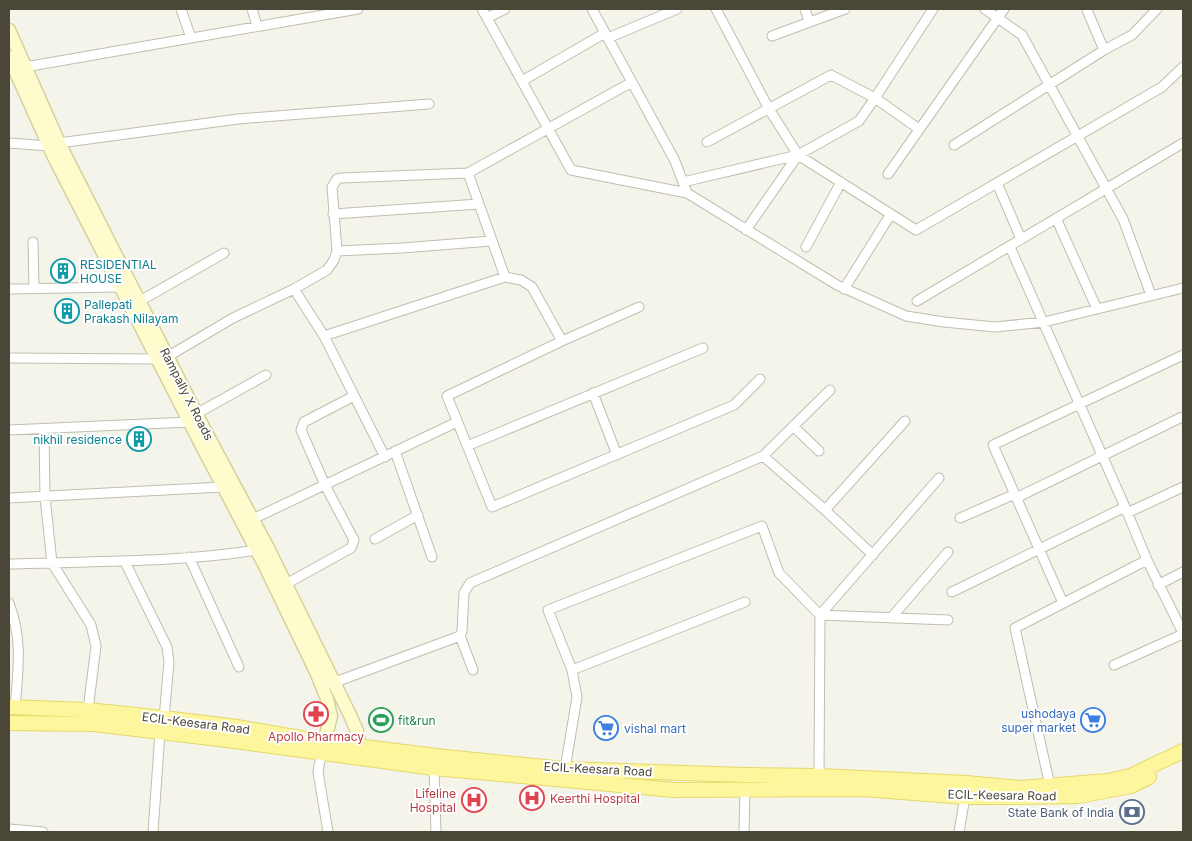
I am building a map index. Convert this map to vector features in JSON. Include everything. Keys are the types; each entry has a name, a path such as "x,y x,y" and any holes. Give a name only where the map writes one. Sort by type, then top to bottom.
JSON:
{"main road":[{"name":"Rampally X Roads","path":"9,30 54,144 120,287 162,358 193,418 253,519 286,584 328,685 331,716 323,748"},
{"name":"Rampally X Roads","path":"9,57 54,144 140,301 162,358"},
{"name":"Rampally X Roads","path":"193,418 223,487 328,685 357,731 361,752"},
{"name":"ECIL-Keesara Road","path":"12,707 88,710 238,727 323,748"},
{"name":"ECIL-Keesara Road","path":"9,723 94,724 361,752 436,756 565,769 819,776 965,797 1078,796 1131,786 1183,761"},
{"name":"ECIL-Keesara Road","path":"361,752 434,768 674,790 864,789 885,785 966,783 1020,788 1108,782 1130,776 1183,751"}],"street":[{"path":"181,9 191,38"},
{"path":"252,9 257,26"},
{"path":"25,67 257,26 313,13 358,9"},
{"path":"482,9 571,170 687,193 844,289 906,316 995,327 1044,322 1183,288"},
{"path":"487,18 505,9"},
{"path":"592,9 675,161 687,193"},
{"path":"522,81 607,36 677,9"},
{"path":"716,9 769,109 798,155 916,230 1162,87 1183,67"},
{"path":"805,9 809,21"},
{"path":"772,36 845,9"},
{"path":"683,182 798,155 859,121 876,98 933,9"},
{"path":"985,9 1022,35 1076,137 1123,219 1151,295"},
{"path":"888,174 1004,9"},
{"path":"954,144 1104,50 1132,35 1157,9"},
{"path":"1087,10 1104,50"},
{"path":"707,142 831,75 876,98 919,129"},
{"path":"9,358 162,358 233,318 294,289 327,270 334,260 337,251 332,186 337,179 468,173 632,82"},
{"path":"9,143 54,144 238,119 429,104"},
{"path":"917,300 1010,247 1183,143"},
{"path":"746,230 798,155"},
{"path":"468,173 505,277"},
{"path":"806,247 842,182"},
{"path":"997,183 1021,240"},
{"path":"333,214 479,204"},
{"path":"844,289 891,214"},
{"path":"1056,218 1097,309"},
{"path":"337,251 491,241"},
{"path":"33,242 34,289"},
{"path":"1010,247 1158,585 1183,634 1114,665"},
{"path":"140,301 224,253"},
{"path":"324,336 505,277 521,280 532,287 562,340"},
{"path":"9,289 120,287"},
{"path":"294,289 324,336 385,457"},
{"path":"639,307 562,340 447,396 492,507 734,405 760,379"},
{"path":"467,446 703,348"},
{"path":"1063,603 993,445 1183,355"},
{"path":"9,430 44,430 193,418 266,375"},
{"path":"473,670 460,636 464,592 470,583 763,456 830,390"},
{"path":"594,393 617,454"},
{"path":"286,584 351,548 354,540 325,486 301,430 304,422 354,396"},
{"path":"960,518 1016,496 1182,416"},
{"path":"825,510 905,421"},
{"path":"253,519 457,422"},
{"path":"793,426 819,451"},
{"path":"44,430 45,497 52,563 91,625 96,646 88,710"},
{"path":"395,451 432,557"},
{"path":"763,456 825,510 872,555"},
{"path":"819,776 820,615 939,478"},
{"path":"9,498 223,487"},
{"path":"952,592 1039,549 1126,510 1183,488"},
{"path":"375,538 418,515"},
{"path":"565,769 576,697 572,670 548,610 762,526 779,573 820,615 948,620"},
{"path":"9,564 125,562 233,554 257,550"},
{"path":"891,618 948,552"},
{"path":"189,557 239,667"},
{"path":"1050,786 1015,628 1147,560"},
{"path":"125,562 167,647 169,662 164,718"},
{"path":"1158,585 1183,572"},
{"path":"572,670 745,602"},
{"path":"9,603 17,631 20,656 12,707"},
{"path":"328,685 460,636"},
{"path":"153,832 160,732"},
{"path":"323,748 318,772 328,832"},
{"path":"434,768 436,832"},
{"path":"744,832 745,789"},
{"path":"959,832 965,797"},
{"path":"9,829 43,832"}],"place":[{"name":"RESIDENTIAL HOUSE","path":"63,271"},
{"name":"Pallepati Prakash Nilayam","path":"67,311"},
{"name":"nikhil residence","path":"139,439"},
{"name":"Apollo Pharmacy","path":"316,714"},
{"name":"fit&run","path":"381,720"},
{"name":"ushodaya super market","path":"1093,720"},
{"name":"vishal mart","path":"606,728"},
{"name":"Keerthi Hospital","path":"532,798"},
{"name":"Lifeline Hospital","path":"474,800"},
{"name":"State Bank of India","path":"1132,812"}]}
